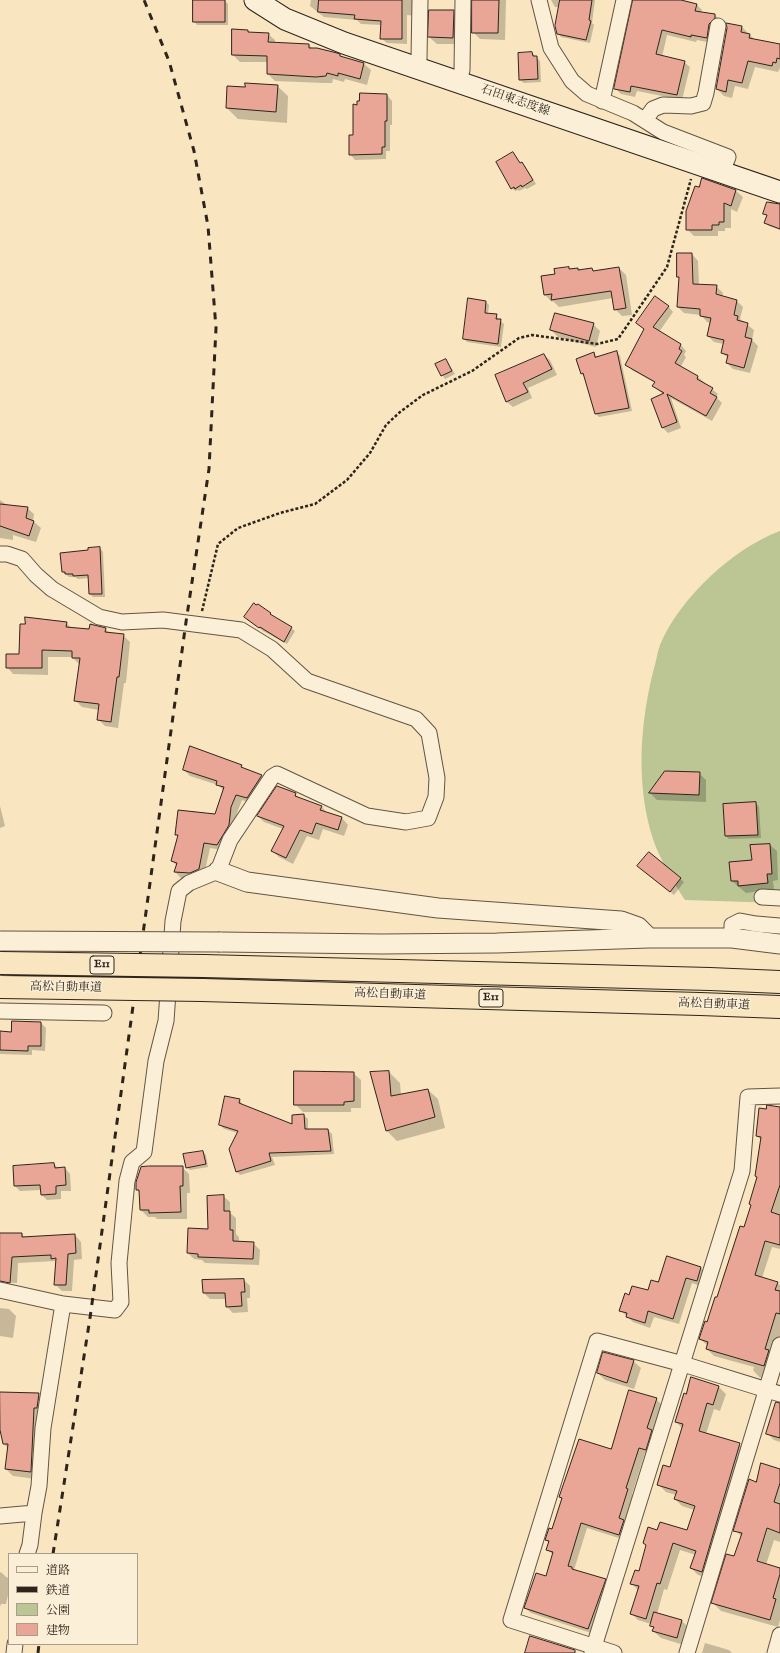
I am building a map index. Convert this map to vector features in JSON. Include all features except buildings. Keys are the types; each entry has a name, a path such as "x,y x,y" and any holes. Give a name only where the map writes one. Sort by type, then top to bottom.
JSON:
{"highway":[{"name":"高松自動車道","path":"0,963 204,966 780,982"},
{"name":"高松自動車道","path":"0,987 202,990 780,1007"}],"main road":[{"name":"石田東志度線","path":"255,0 285,19 344,43 780,192"}],"street":[{"path":"416,67 419,59 420,0"},
{"path":"459,82 462,70 463,0"},
{"path":"538,0 551,48 572,81 587,94 633,113 663,132 728,157 722,172"},
{"path":"602,101 624,0"},
{"path":"645,120 653,109 663,105 691,106 702,103 706,92 718,26"},
{"path":"0,554 7,554 22,559 36,575 52,589 99,617 122,622 163,620 241,630 272,649 307,681 416,719 429,733 437,778 436,797 428,818 406,822 367,816 277,774 272,777 230,840 218,872"},
{"path":"0,1290 63,1304 115,1310 121,1302 119,1263 127,1181 132,1162 144,1152 156,1061 166,1022 173,921 179,891 189,883 218,872 247,882 438,908 621,921 638,927 649,938"},
{"path":"762,897 780,898"},
{"path":"732,938 732,924 740,921 780,926"},
{"path":"0,942 459,943 649,938 732,938 780,944"},
{"path":"0,1011 104,1014"},
{"path":"593,1650 742,1171 748,1097 780,1096"},
{"path":"27,1553 30,1545 39,1486 43,1428 63,1304"},
{"path":"614,1653 593,1650 511,1620 597,1341 683,1364 773,1392"},
{"path":"687,1653 773,1392 780,1345"},
{"path":"0,1516 34,1513"},
{"path":"775,1653 780,1635"}],"path":[{"path":"199,625 218,544 238,528 280,513 315,504 346,480 370,452 386,425 400,412 423,395 472,371 519,338 532,335 597,344 618,339 667,267 696,163"}],"green space":[{"path":"780,531 780,903 685,900 658,852 647,816 644,795 642,775 643,733 645,713 658,651 680,610 710,577 726,562 744,550 762,539"}],"railway":[{"path":"53,1553 90,1318 186,622 209,469 216,328 208,226 194,151 169,61 144,0"},
{"path":"38,1653 39,1645"}]}
